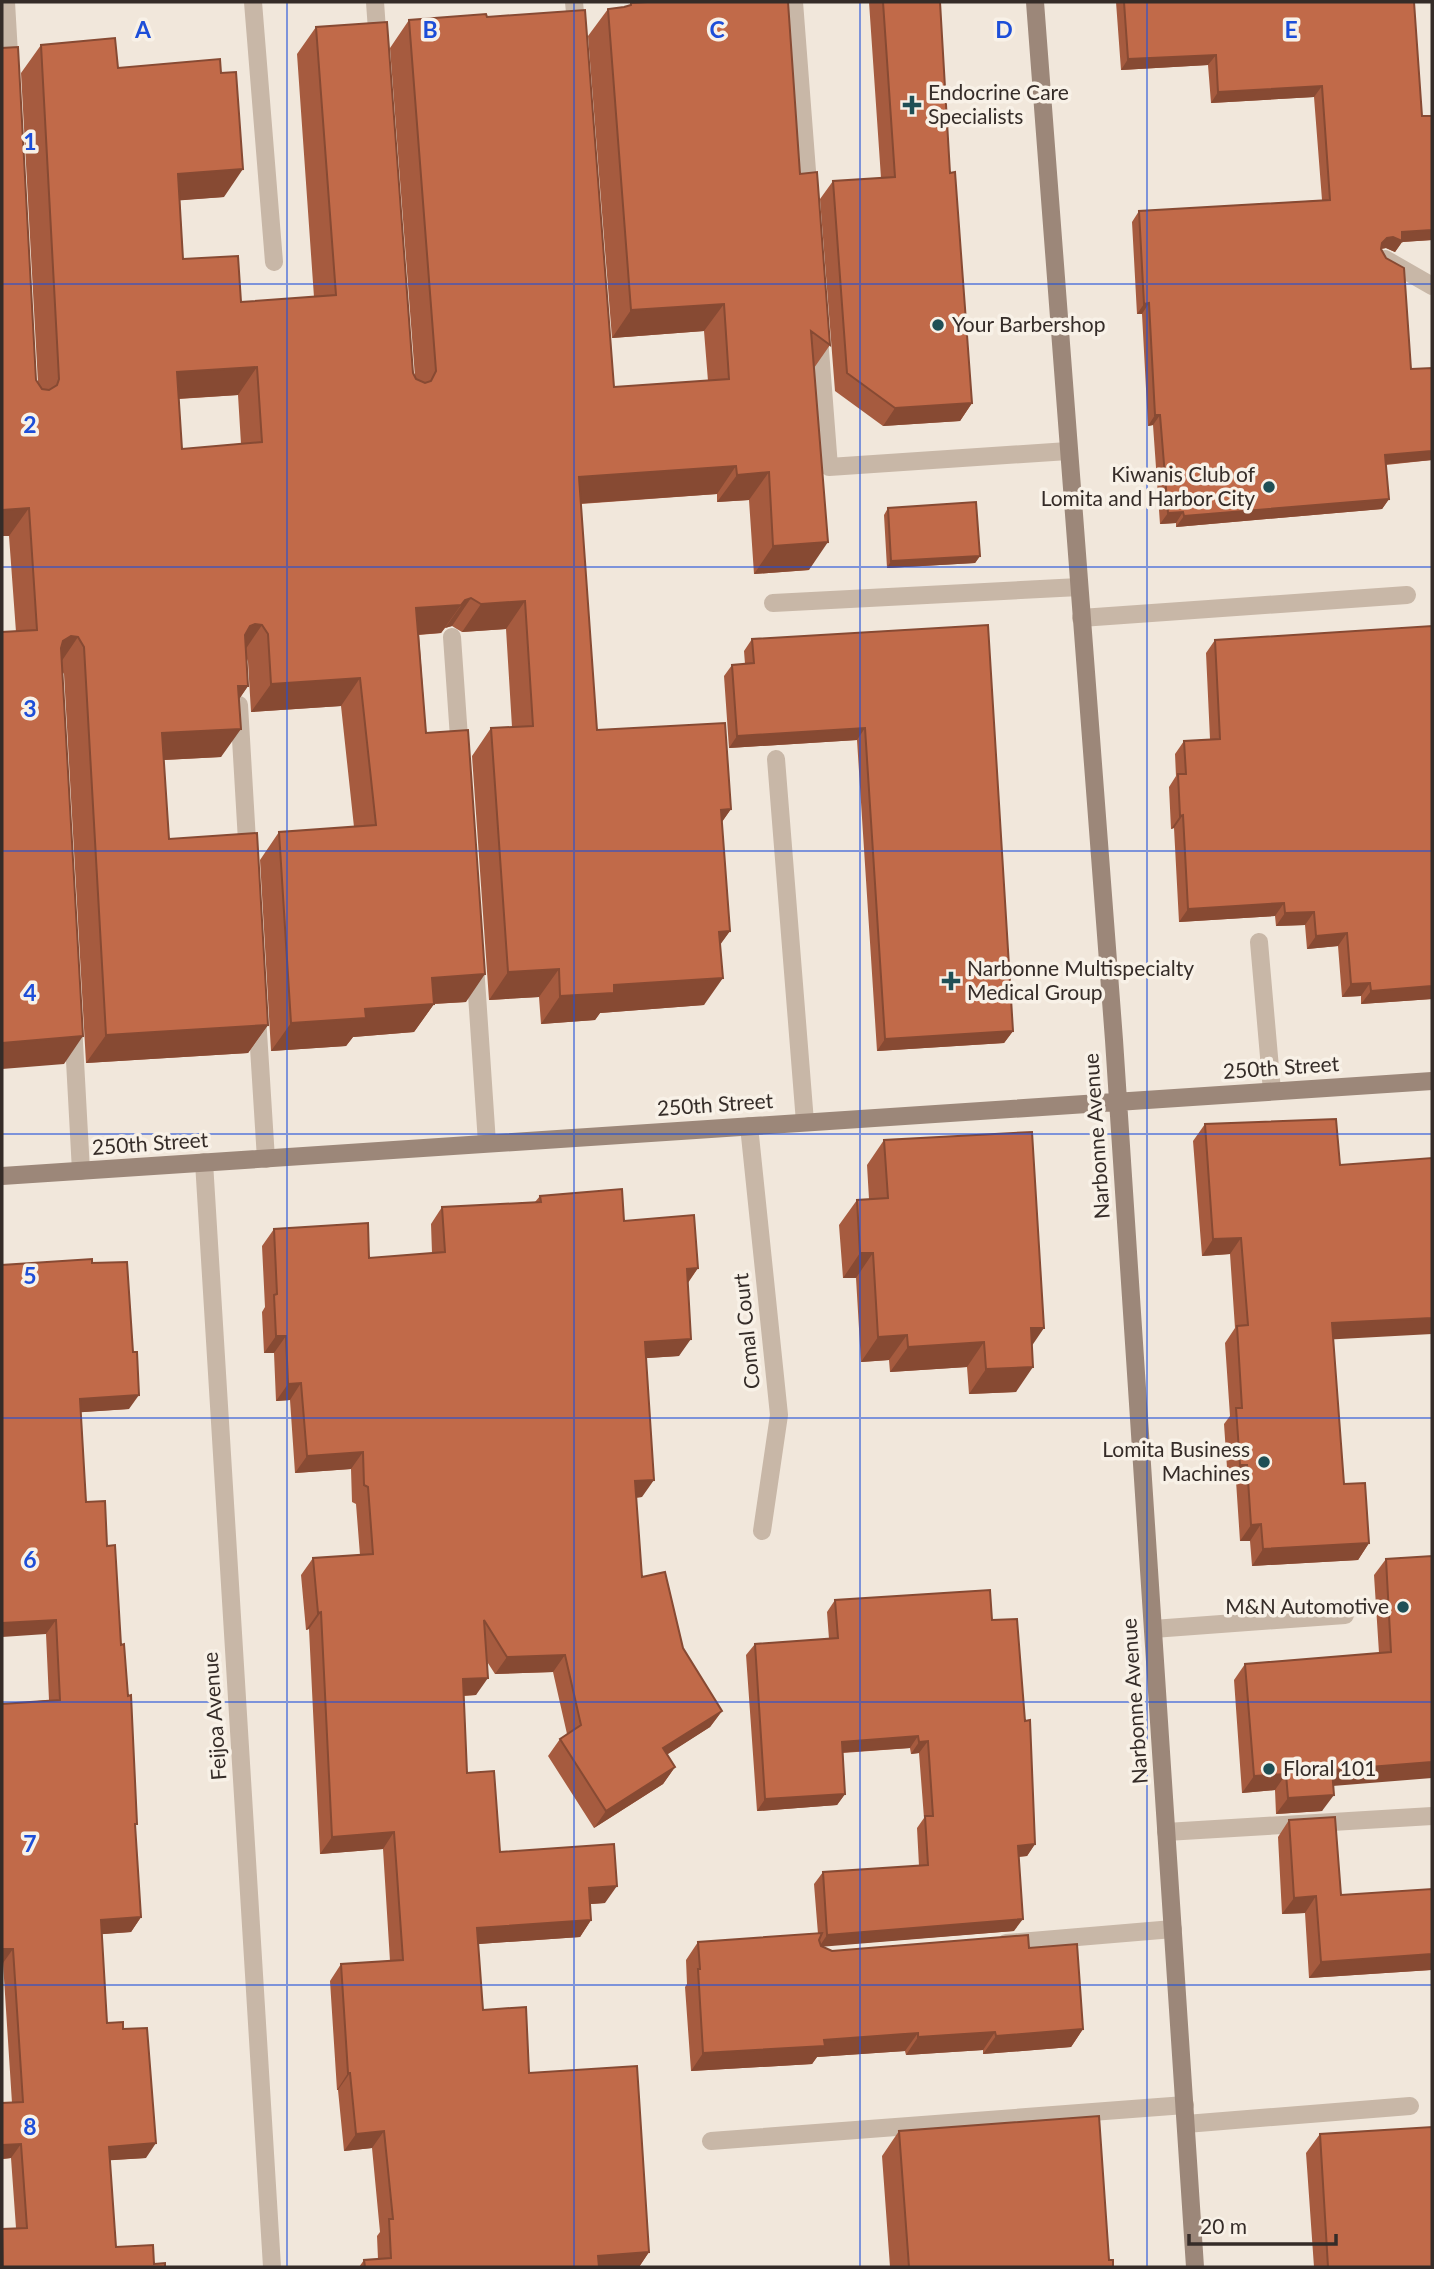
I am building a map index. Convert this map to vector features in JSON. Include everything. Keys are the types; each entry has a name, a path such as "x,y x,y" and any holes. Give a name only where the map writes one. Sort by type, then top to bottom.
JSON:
{"main road":[{"name":"Narbonne Avenue","path":"1035,2 1118,1102 1195,2267"},
{"name":"250th Street","path":"2,1176 1432,1081"}],"street":[{"path":"6,2 10,82"},
{"path":"253,2 274,261"},
{"path":"375,2 379,57"},
{"path":"574,2 578,56"},
{"path":"794,2 810,211"},
{"path":"1385,259 1432,286"},
{"path":"818,319 829,467 1068,451"},
{"path":"773,603 1079,587"},
{"path":"1081,618 1407,595"},
{"path":"452,637 462,774"},
{"path":"238,691 249,870"},
{"path":"776,759 805,1122"},
{"path":"1259,942 1272,1091"},
{"path":"474,952 487,1143"},
{"path":"256,994 266,1159"},
{"path":"72,1006 81,1171"},
{"name":"Comal Court","path":"749,1126 779,1415 762,1531"},
{"name":"Feijoa Avenue","path":"204,1163 272,2267"},
{"path":"1153,1629 1345,1615"},
{"path":"1166,1832 1432,1816"},
{"path":"982,1945 1173,1928"},
{"path":"711,2141 1185,2105"},
{"path":"1186,2124 1410,2106"}],"building":[{"path":"788,2 800,174 817,172 830,345 811,331 828,542 773,546 769,472 737,475 736,466 579,477 597,730 725,723 731,809 721,810 730,931 719,932 723,978 614,985 614,993 560,996 559,969 508,972 491,728 533,726 525,601 481,604 471,598 461,605 416,608 426,733 468,730 485,974 432,978 434,1004 365,1009 366,1018 291,1023 279,832 376,825 360,678 271,684 268,634 262,625 255,624 250,626 245,635 248,686 238,686 241,729 162,733 169,839 257,833 268,1025 106,1035 84,647 78,637 71,636 63,641 61,648 83,1036 2,1043 2,632 37,630 29,508 2,510 2,48 18,47 36,380 42,389 49,390 57,385 59,379 41,45 115,38 118,68 220,59 221,73 236,72 243,169 178,174 183,259 238,256 241,302 336,295 316,27 387,22 413,373 416,379 425,383 431,381 436,371 409,20 585,10 614,387 729,379 724,304 631,310 608,9 624,7 631,3","holes":["257,367 262,442 182,449 177,372"]},
{"path":"883,2 940,2 950,173 955,172 972,403 895,408 847,373 833,181 895,177"},
{"path":"1124,2 1414,2 1422,116 1432,116 1432,230 1402,232 1402,241 1393,237 1387,238 1381,249 1386,258 1404,268 1411,369 1432,368 1432,451 1385,455 1389,499 1184,516 1183,512 1168,513 1160,415 1155,415 1149,303 1144,304 1139,211 1330,200 1322,86 1218,92 1216,55 1128,59"},
{"path":"976,502 980,556 891,561 888,508"},
{"path":"988,625 1013,1031 885,1039 865,728 737,736 732,665 754,663 752,639"},
{"path":"1432,626 1432,986 1371,991 1370,983 1351,984 1347,933 1316,936 1314,912 1285,913 1284,903 1188,909 1178,774 1186,774 1184,741 1220,739 1215,640"},
{"path":"1336,1119 1340,1165 1432,1158 1432,1318 1332,1323 1344,1484 1365,1483 1369,1543 1263,1549 1261,1524 1251,1525 1247,1465 1240,1465 1236,1408 1242,1408 1237,1326 1248,1325 1241,1238 1213,1239 1205,1124"},
{"path":"1032,1132 1044,1328 1031,1328 1033,1367 986,1369 984,1342 908,1347 907,1335 878,1337 873,1253 860,1253 857,1200 888,1198 884,1140"},
{"path":"622,1189 624,1221 694,1215 698,1268 687,1269 691,1339 645,1342 654,1480 635,1481 642,1577 665,1572 683,1648 722,1711 663,1748 675,1767 606,1811 560,1739 581,1725 565,1655 507,1657 484,1620 488,1678 463,1679 467,1773 494,1771 500,1852 614,1844 617,1886 589,1888 591,1920 477,1928 483,2010 526,2007 529,2073 637,2066 649,2252 598,2256 599,2267 365,2267 364,2260 391,2258 389,2219 393,2219 384,2131 356,2134 348,2073 341,1964 403,1960 394,1832 332,1837 321,1612 318,1613 313,1558 373,1554 368,1487 364,1485 363,1452 307,1456 301,1383 288,1384 286,1336 276,1336 274,1229 368,1223 369,1258 445,1252 442,1207 541,1202 540,1196"},
{"path":"92,1259 92,1263 127,1262 133,1352 137,1352 139,1395 80,1399 86,1502 105,1501 107,1546 115,1545 121,1645 124,1644 128,1696 131,1695 137,1824 141,1917 101,1920 107,2023 123,2022 123,2029 147,2028 156,2143 109,2147 116,2247 153,2245 154,2264 165,2263 165,2267 3,2267 2,2229 27,2228 21,2144 2,2145 2,2103 23,2102 13,1949 2,1949 2,1704 60,1700 56,1620 2,1623 2,1265"},
{"path":"1432,1556 1432,1762 1332,1770 1334,1795 1288,1798 1286,1774 1254,1776 1245,1664 1391,1652 1386,1559"},
{"path":"990,1590 992,1620 1017,1619 1025,1721 1030,1720 1035,1844 1018,1846 1023,1919 827,1935 823,1872 928,1865 925,1816 933,1816 928,1741 919,1742 918,1736 842,1742 845,1794 765,1799 755,1644 838,1638 835,1600"},
{"path":"1335,1817 1341,1895 1432,1889 1432,1954 1321,1962 1316,1896 1294,1898 1289,1820"},
{"path":"822,1933 819,1940 821,1946 832,1951 1028,1935 1029,1948 1077,1944 1083,2029 996,2036 995,2032 918,2037 918,2033 824,2040 825,2046 703,2053 698,1942"},
{"path":"1099,2116 1109,2260 1113,2260 1113,2267 909,2267 899,2131"},
{"path":"1432,2127 1432,2267 1328,2267 1320,2134"}],"place":[{"name":"Endocrine Care Specialists","path":"912,105"},
{"name":"Your Barbershop","path":"938,325"},
{"name":"Kiwanis Club of Lomita and Harbor City","path":"1269,487"},
{"name":"Narbonne Multispecialty Medical Group","path":"951,981"},
{"name":"Lomita Business Machines","path":"1264,1462"},
{"name":"M&N Automotive","path":"1403,1607"},
{"name":"Floral 101","path":"1269,1769"}]}
